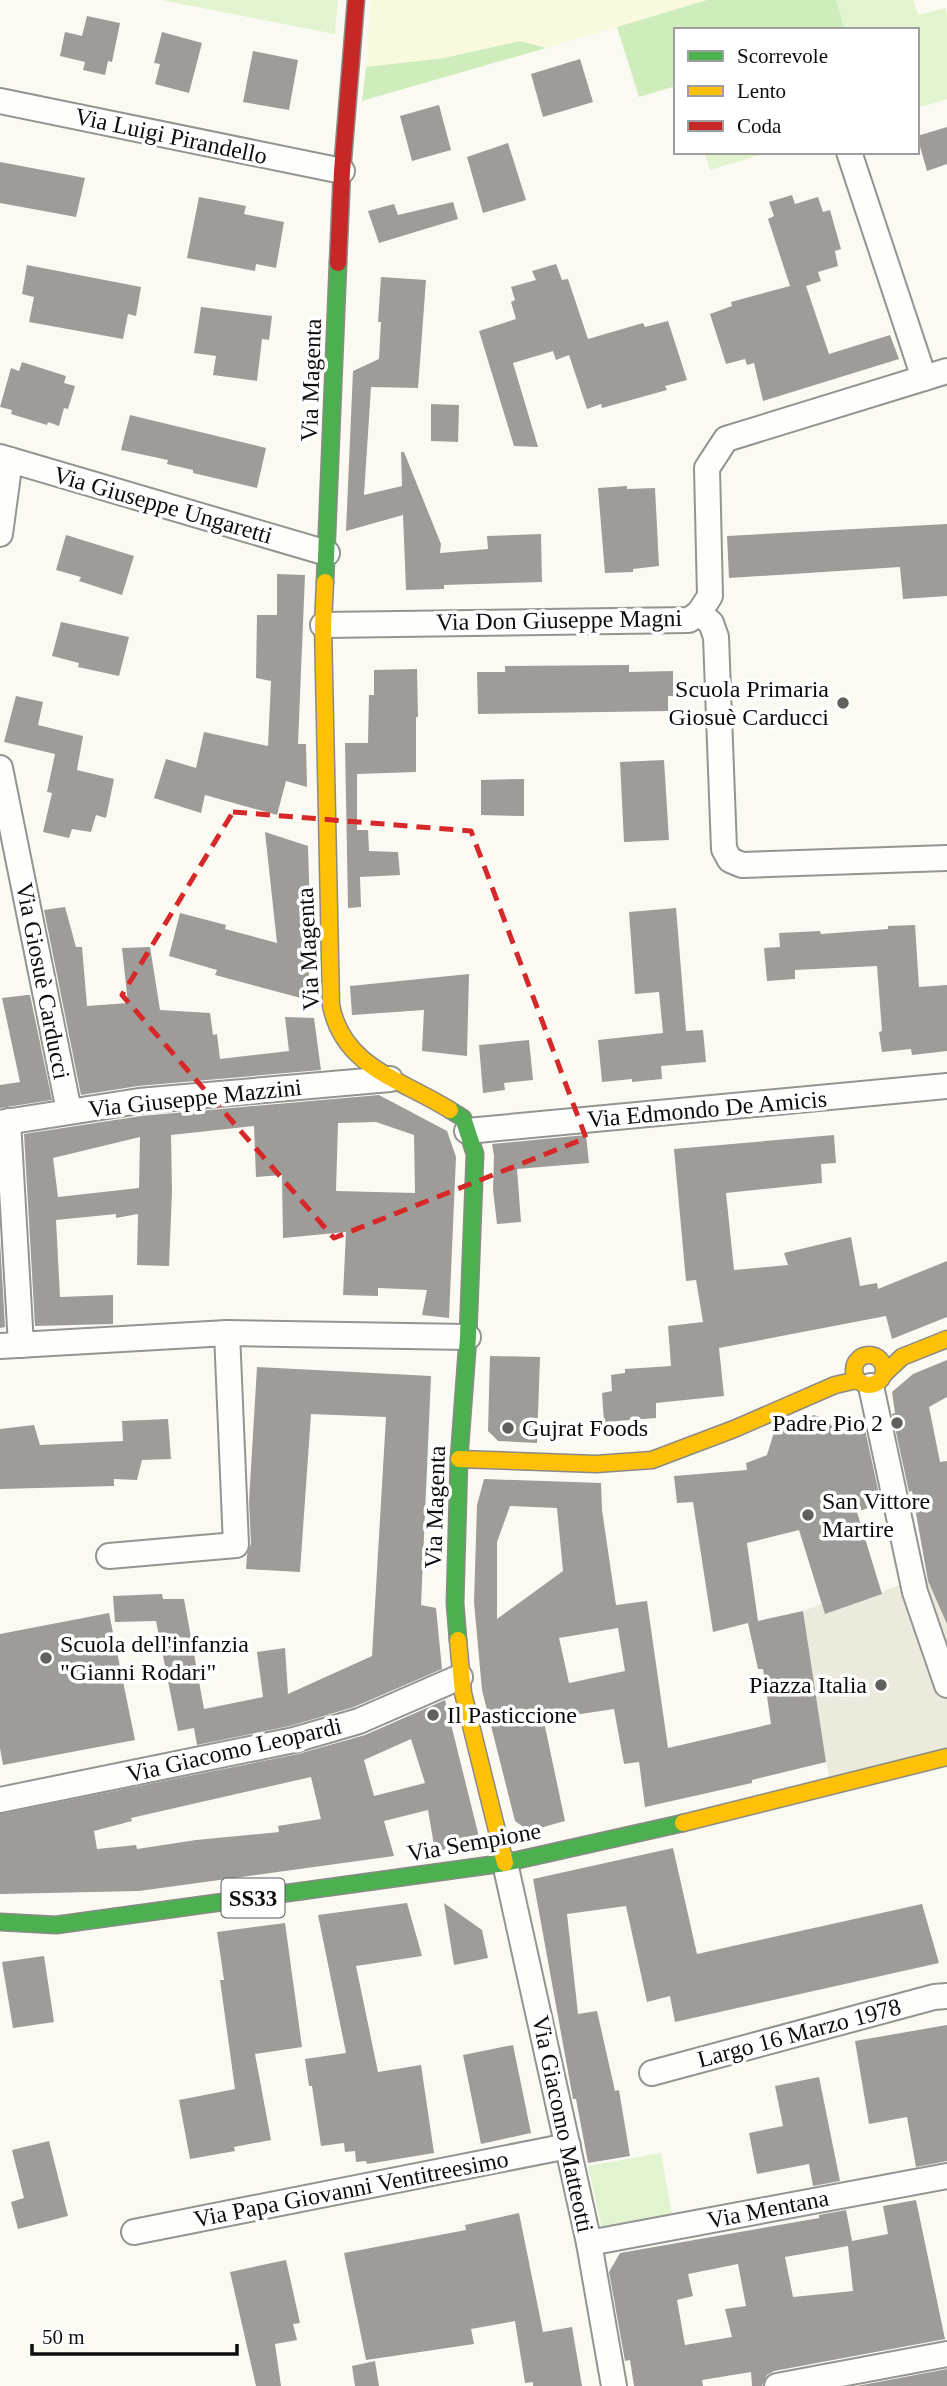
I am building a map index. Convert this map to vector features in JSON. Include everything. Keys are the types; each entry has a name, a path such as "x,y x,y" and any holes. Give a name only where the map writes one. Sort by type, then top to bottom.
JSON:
{"street":[{"name":"Via Magenta","path":"356,0 342,171 323,625 331,1005 334,1021 342,1037 363,1060 390,1079 463,1118 475,1154 454,1603 460,1677 505,1863"},
{"name":"Via Luigi Pirandello","path":"0,101 342,171"},
{"path":"699,613 710,596 707,468 726,439 935,375 850,154"},
{"path":"0,534 5,459"},
{"name":"Via Giuseppe Ungaretti","path":"5,459 327,553"},
{"name":"Via Don Giuseppe Magni","path":"323,625 677,621 689,620 699,613 711,624 716,637 724,849 730,860 742,865 947,859"},
{"name":"Via Giosuè Carducci","path":"0,768 69,1111"},
{"name":"Via Giuseppe Mazzini","path":"4,1122 139,1101 390,1079"},
{"name":"Via Edmondo De Amicis","path":"467,1132 947,1086"},
{"path":"4,1122 10,1346 228,1333 468,1337"},
{"path":"110,1556 236,1545 228,1333"},
{"path":"459,1459 596,1464 652,1460 734,1429 835,1385 867,1377 902,1357 947,1339"},
{"path":"902,1357 863,1356 915,1592 947,1685"},
{"path":"867,1377 884,1365 877,1357"},
{"name":"Via Giacomo Leopardi","path":"0,1800 294,1740 359,1721 460,1677"},
{"name":"Via Sempione","path":"0,1922 56,1925 505,1863 747,1809 947,1756"},
{"name":"Via Giacomo Matteotti","path":"505,1863 589,2243 614,2386"},
{"name":"Largo 16 Marzo 1978","path":"652,2073 934,1997 947,1996"},
{"name":"Via Papa Giovanni Ventitreesimo","path":"134,2232 568,2146"},
{"name":"Via Mentana","path":"589,2243 947,2176"},
{"path":"777,2386 947,2354"}],"highlighted area":[{"path":"233,812 471,831 586,1138 334,1238 122,995"}],"green space":[{"path":"161,0 338,0 335,34"},
{"path":"371,0 707,0 546,48 520,41 444,58 366,67"},
{"path":"707,0 836,0 844,28 674,28 674,87 639,97 617,27"},
{"path":"836,0 913,0 918,15 945,8 947,99 919,107 919,28 844,28"},
{"path":"520,41 546,48 362,101 366,67 444,58"},
{"path":"705,154 763,154 710,170"},
{"path":"661,2153 673,2220 603,2233 588,2166"}],"shaded area":[{"name":"Piazza Italia","path":"925,1575 938,1604 947,1613 947,1757 832,1787 803,1611 822,1604 826,1614"}],"building":[{"path":"87,16 120,23 112,62 108,61 105,75 83,70 85,62 60,56 65,32 82,36"},
{"path":"162,32 202,43 189,93 155,84 160,64 154,63"},
{"path":"253,51 298,60 289,110 243,102"},
{"path":"580,59 593,102 543,117 531,74"},
{"path":"439,105 451,150 412,161 400,116"},
{"path":"947,127 947,164 927,171 919,135"},
{"path":"508,143 526,200 483,213 467,157"},
{"path":"0,162 85,178 76,217 0,203"},
{"path":"792,195 795,204 818,197 823,212 830,210 841,249 835,251 838,266 818,272 821,281 806,286 829,354 890,335 899,359 763,401 754,363 747,365 745,359 726,364 710,314 732,306 731,302 790,286 768,219 774,216 769,202"},
{"path":"199,197 246,206 244,214 284,222 276,268 256,264 255,271 187,258"},
{"path":"453,202 458,219 379,243 368,211 394,204 398,215"},
{"path":"556,264 562,280 568,279 588,339 643,323 645,327 668,321 687,380 665,386 667,390 602,408 601,404 587,409 569,355 556,360 553,351 513,363 538,447 514,446 479,331 516,319 511,302 515,300 511,287 536,280 532,271"},
{"path":"27,265 141,287 136,316 128,314 123,339 29,322 34,297 22,294"},
{"path":"381,277 426,280 418,388 371,387 364,495 402,486 401,452 404,452 441,544 440,553 488,549 487,536 541,534 542,582 444,585 444,589 406,590 403,515 346,531 353,371 379,359"},
{"path":"201,307 272,316 269,340 262,339 257,381 213,375 216,356 194,353"},
{"path":"22,362 66,376 64,383 75,386 59,426 11,414 12,410 0,407 11,368 19,371"},
{"path":"431,404 459,405 458,442 431,441"},
{"path":"130,415 266,448 257,488 193,473 193,470 167,464 168,460 121,450"},
{"path":"627,486 627,489 655,488 659,566 633,569 633,572 605,573 598,488"},
{"path":"947,524 947,596 903,599 900,567 729,578 727,536"},
{"path":"66,535 134,556 122,595 79,581 81,577 56,570"},
{"path":"277,574 305,575 298,744 306,744 307,787 286,781 277,815 205,795 201,813 154,798 166,759 196,768 204,732 268,746 271,681 256,678 257,615 277,615"},
{"path":"61,622 129,637 119,676 78,667 79,663 52,656"},
{"path":"629,665 629,672 673,671 673,696 668,696 668,711 478,714 477,672 505,672 505,666"},
{"path":"417,669 416,772 357,774 357,830 368,830 369,851 398,852 400,875 360,877 361,907 348,908 345,743 368,743 369,695 374,695 374,670"},
{"path":"16,696 43,702 38,725 83,736 77,770 114,779 106,818 96,815 91,832 72,829 69,838 43,832 52,793 47,792 55,754 4,742"},
{"path":"664,760 669,840 624,842 620,762"},
{"path":"524,779 524,816 481,815 481,780"},
{"path":"265,832 308,846 310,911 302,912 312,1001 215,975 217,970 169,956 180,913 226,925 225,929 277,943"},
{"path":"65,907 76,947 82,947 87,1006 128,1003 122,948 150,947 160,1010 210,1013 213,1035 217,1034 220,1059 289,1051 285,1017 314,1018 321,1070 138,1086 81,1095 44,910"},
{"path":"676,908 686,1031 703,1030 706,1062 661,1066 662,1079 602,1082 598,1040 663,1033 659,992 635,994 629,912"},
{"path":"915,925 919,987 947,985 947,1051 912,1055 911,1049 882,1052 877,966 795,970 795,979 767,981 764,948 780,947 779,933 820,931 821,934"},
{"path":"469,974 467,1056 422,1051 424,1010 352,1015 350,986"},
{"path":"30,995 52,1100 0,1108 0,1085 20,1082 2,998"},
{"path":"529,1040 533,1080 504,1083 505,1090 483,1093 479,1045"},
{"path":"379,1095 447,1131 456,1157 449,1318 422,1315 427,1290 378,1288 378,1296 343,1295 346,1232 283,1238 282,1175 256,1177 254,1126 171,1135 169,1266 137,1265 138,1214 116,1218 116,1214 56,1220 60,1297 113,1295 113,1324 35,1326 24,1134 141,1116","holes":["376,1122 414,1135 415,1193 336,1191 338,1123","140,1137 139,1188 58,1197 53,1158"]},
{"path":"586,1135 589,1163 517,1169 521,1222 497,1224 492,1144"},
{"path":"834,1135 836,1163 821,1164 822,1183 726,1193 734,1270 788,1265 784,1253 851,1237 860,1286 877,1283 878,1289 947,1261 947,1317 892,1339 886,1316 719,1348 724,1396 656,1403 656,1418 604,1422 602,1393 612,1391 611,1375 625,1373 625,1369 671,1366 668,1326 703,1322 696,1280 686,1281 674,1149"},
{"path":"0,1240 5,1327 0,1328"},
{"path":"490,1356 540,1357 537,1443 498,1441 488,1431"},
{"path":"947,1360 947,1397 929,1407 940,1462 947,1461 947,1624 928,1581 912,1491 909,1492 892,1414 895,1413 892,1392 913,1374"},
{"path":"257,1367 431,1376 421,1605 436,1608 442,1669 354,1707 290,1726 197,1745 194,1728 178,1731 156,1621 115,1622 113,1596 162,1594 163,1599 184,1599 204,1709 263,1697 257,1652 285,1648 288,1694 372,1656 386,1417 311,1414 300,1572 246,1569 251,1544 249,1501"},
{"path":"814,1415 841,1433 864,1425 881,1503 857,1512 882,1594 825,1614 799,1530 747,1543 758,1621 803,1611 826,1762 752,1780 752,1783 645,1807 639,1762 624,1764 614,1709 574,1715 544,1722 565,1821 529,1831 515,1821 482,1690 474,1602 477,1505 484,1479 601,1483 602,1510 616,1605 647,1601 668,1748 771,1724 763,1669 758,1669 748,1623 713,1632 693,1502 677,1503 674,1476 747,1470 746,1463 767,1455 774,1432","holes":["510,1506 557,1508 563,1571 497,1619 497,1542","618,1628 625,1671 569,1683 559,1638"]},
{"path":"168,1419 171,1459 142,1460 137,1480 114,1479 114,1486 0,1489 0,1429 34,1425 40,1445 123,1441 122,1421"},
{"name":"Scuola dell'infanzia \"Gianni Rodari\"","path":"109,1613 135,1740 3,1765 0,1748 0,1634"},
{"path":"445,1700 480,1841 471,1843 471,1846 435,1851 428,1810 384,1821 394,1856 139,1891 0,1894 0,1814 298,1754 365,1735","holes":["411,1739 425,1783 374,1796 364,1760","311,1777 321,1819 278,1826 279,1832 137,1849 136,1845 97,1849 94,1831 132,1821 131,1818"]},
{"path":"673,1848 697,1954 922,1904 939,1963 675,2022 670,1996 647,2002 626,1906 567,1914 578,2014 597,2011 615,2091 619,2090 630,2156 588,2163 576,2099 573,2099 533,1879"},
{"path":"407,1903 422,1956 356,1966 378,2072 421,2065 434,2153 367,2164 366,2161 356,2162 355,2151 345,2152 344,2143 321,2146 312,2086 309,2086 305,2059 346,2053 318,1915"},
{"path":"444,1903 482,1930 488,1958 454,1965"},
{"path":"285,1923 302,2047 255,2054 271,2140 234,2147 235,2151 190,2159 179,2100 235,2089 220,1980 224,1980 217,1932"},
{"path":"44,1956 54,2022 13,2028 2,1962"},
{"path":"947,2025 947,2161 916,2167 907,2117 869,2124 855,2041"},
{"path":"513,2045 531,2133 481,2144 463,2055"},
{"path":"819,2077 840,2181 813,2186 809,2164 757,2174 749,2133 783,2126 775,2086"},
{"path":"49,2141 68,2216 18,2229 11,2202 24,2198 12,2150"},
{"path":"916,2200 945,2339 774,2371 767,2375 762,2386 752,2386 751,2372 702,2380 703,2386 634,2386 630,2360 625,2361 609,2272 620,2253 819,2218 819,2215 846,2210 852,2241 888,2234 883,2206","holes":["848,2246 853,2291 793,2297 785,2257","738,2264 746,2306 725,2309 732,2337 685,2345 677,2300 693,2296 688,2274"]},
{"path":"519,2213 543,2332 572,2327 582,2386 533,2386 533,2382 525,2383 515,2321 471,2329 474,2344 366,2360 344,2253 466,2230 465,2225"},
{"path":"286,2260 300,2323 293,2324 297,2340 275,2344 281,2386 256,2386 230,2272"},
{"path":"375,2361 379,2386 355,2386 352,2366"},
{"path":"947,2369 947,2386 857,2386"}],"traffic: fast":[{"path":"325,582 338,263"},
{"path":"450,1110 463,1118 475,1154 468,1337 459,1459 455,1603 458,1640"},
{"path":"0,1922 56,1925 505,1863 683,1823"}],"traffic: slow":[{"path":"325,582 323,625 331,1005 348,1044 362,1058 377,1070 450,1110"},
{"path":"884,1374 902,1357 947,1339"},
{"path":"869,1355 880,1359 884,1370 880,1381 869,1385 858,1381 854,1370 858,1359 869,1355"},
{"path":"459,1459 596,1464 652,1460 734,1429 835,1385 857,1380"},
{"path":"458,1640 463,1693 505,1863"},
{"path":"683,1823 947,1757"}],"traffic: jam":[{"path":"338,263 342,171 356,0"}],"place":[{"name":"Scuola Primaria Giosuè Carducci","path":"843,703"},
{"name":"Padre Pio 2","path":"897,1423"},
{"name":"Gujrat Foods","path":"508,1428"},
{"name":"San Vittore Martire","path":"808,1515"},
{"name":"Scuola dell'infanzia \"Gianni Rodari\"","path":"46,1658"},
{"name":"Piazza Italia","path":"881,1685"},
{"name":"Il Pasticcione","path":"433,1715"}]}
